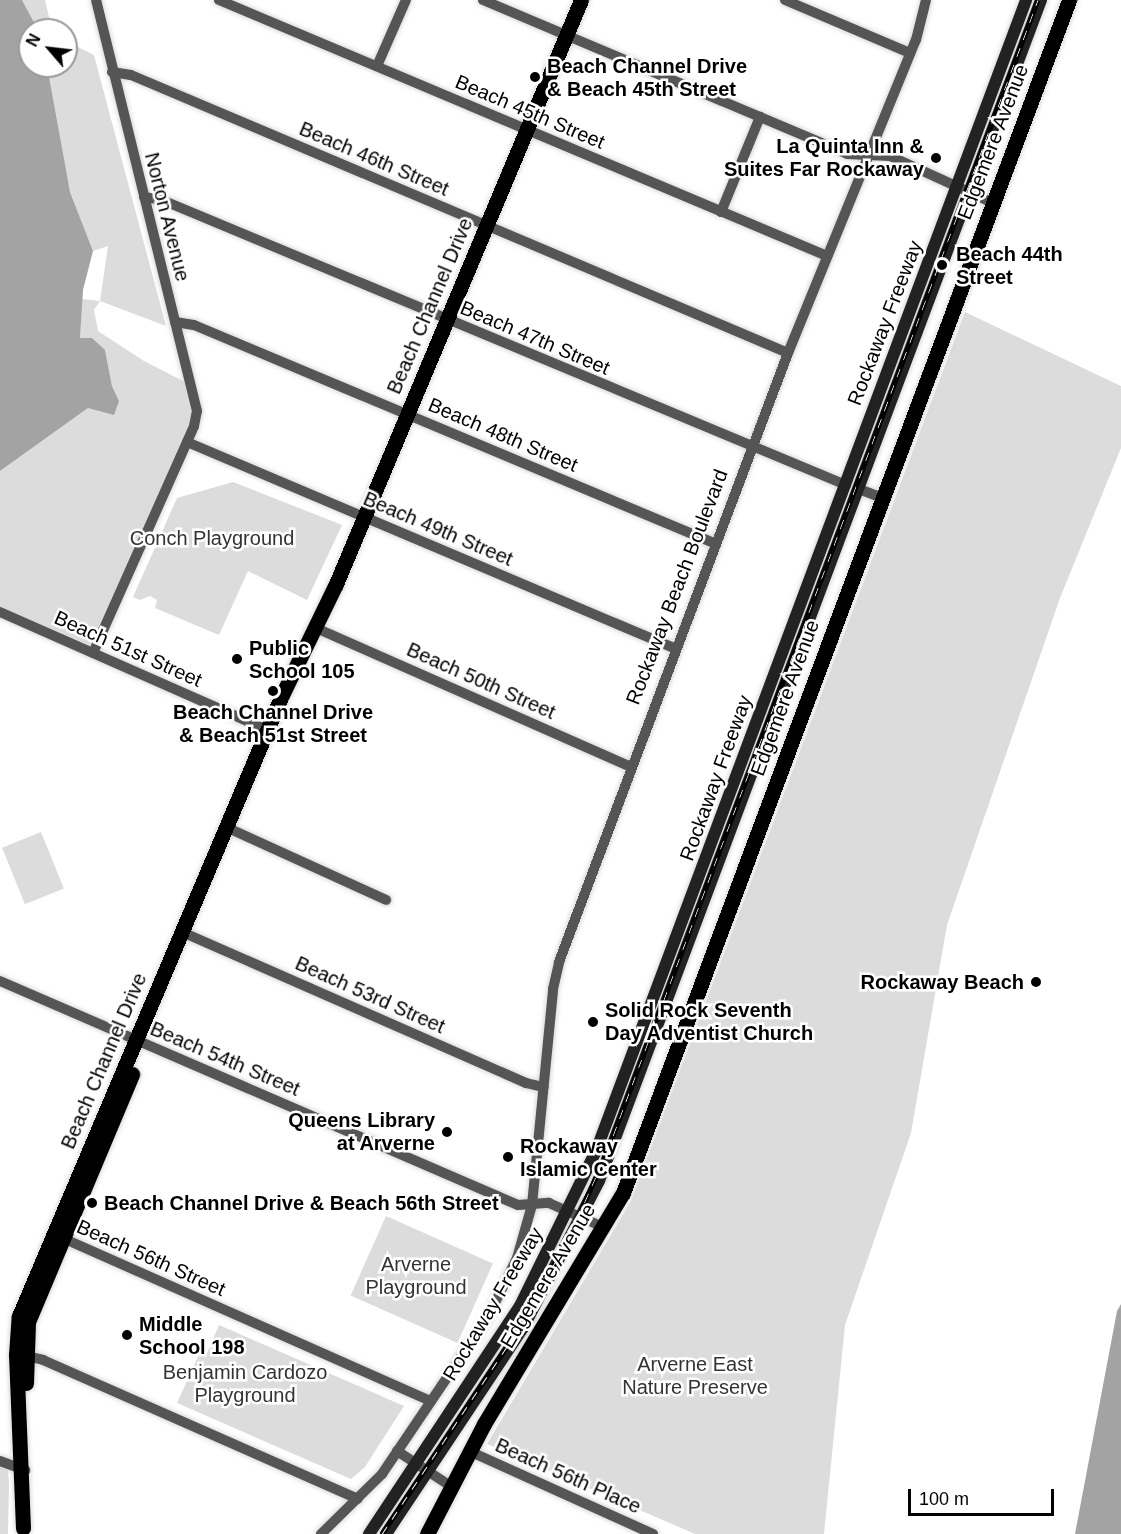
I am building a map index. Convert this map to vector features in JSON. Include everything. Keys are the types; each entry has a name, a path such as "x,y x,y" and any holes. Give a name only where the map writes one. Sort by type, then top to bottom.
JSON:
{"main road":[{"name":"Beach Channel Drive","path":"23,1531 19,1316 59,1237 229,829 487,226 580,0"},
{"name":"Edgemere Avenue","path":"469,1451 625,1187 1069,0"},
{"path":"427,1534 453,1487 469,1451"}],"street":[{"name":"Norton Avenue","path":"93,653 196,421 196,406 96,0"},
{"name":"Beach 45th Street","path":"219,0 827,256"},
{"path":"377,66 406,0"},
{"path":"483,0 847,154 890,156 993,203"},
{"path":"785,0 910,53"},
{"name":"Rockaway Beach Boulevard","path":"321,1534 358,1499 397,1451 504,1289 532,1205 558,968 788,353 910,53 926,0"},
{"name":"Rockaway Freeway","path":"369,1534 520,1306 569,1212 619,1093 1026,0"},
{"name":"Rockaway Freeway","path":"386,1534 523,1328 582,1218 628,1109 1041,0"},
{"name":"Beach 46th Street","path":"112,72 130,75 788,353"},
{"path":"721,212 760,117"},
{"name":"Beach 47th Street","path":"144,197 162,200 752,448 846,484"},
{"name":"Beach 48th Street","path":"175,322 194,325 716,544"},
{"name":"Beach 49th Street","path":"187,442 676,649"},
{"path":"859,489 882,498"},
{"name":"Beach 51st Street","path":"0,612 271,731"},
{"name":"Beach 50th Street","path":"316,628 632,767"},
{"path":"229,829 386,900"},
{"name":"Beach 53rd Street","path":"185,934 532,1086 544,1087"},
{"name":"Beach 54th Street","path":"0,981 518,1205 549,1203 603,1227"},
{"name":"Beach 56th Street","path":"59,1237 431,1401"},
{"path":"21,1355 358,1499"},
{"path":"397,1451 453,1487"},
{"name":"Beach 56th Place","path":"469,1451 653,1534"},
{"path":"0,1461 22,1469"}],"green space":[{"path":"22,0 45,0 49,18 32,18"},
{"path":"78,47 94,55 166,326 100,301 108,246 93,251 70,192 49,78 78,78"},
{"path":"82,299 100,301 94,310 98,331 144,361 191,385 197,416 93,653 0,612 0,471 88,408 119,401 112,386 105,350 80,338"},
{"name":"Arverne East Nature Preserve","path":"965,312 1121,386 1121,448 1060,598 947,925 911,1133 845,1325 824,1534 695,1534 487,1444 631,1201"},
{"name":"Conch Playground","path":"233,482 342,525 307,600 248,571 219,635 155,608 157,600 150,596 140,600 133,597 177,498"},
{"path":"41,832 64,889 25,904 2,848"},
{"name":"Arverne Playground","path":"386,1216 493,1264 457,1343 351,1295"},
{"name":"Benjamin Cardozo Playground","path":"219,1325 404,1406 365,1467 351,1479 177,1403 200,1352 207,1353"},
{"path":"0,1461 7,1464 9,1481 8,1534 0,1534"}],"shaded area":[{"path":"0,0 22,0 32,18 18,18 18,78 49,78 70,192 93,251 83,290 80,338 92,338 105,350 112,386 119,401 114,415 88,408 0,471"},
{"path":"1121,1304 1121,1534 1075,1534 1117,1311"}],"railway":[{"path":"382,1534 518,1330 570,1235 607,1152 1038,0"}],"place":[{"name":"Beach Channel Drive & Beach 45th Street","path":"535,77"},
{"name":"La Quinta Inn & Suites Far Rockaway","path":"936,158"},
{"name":"Beach 44th Street","path":"942,265"},
{"name":"Public School 105","path":"237,659"},
{"name":"Beach Channel Drive & Beach 51st Street","path":"273,691"},
{"name":"Rockaway Beach","path":"1036,982"},
{"name":"Solid Rock Seventh Day Adventist Church","path":"593,1022"},
{"name":"Queens Library at Arverne","path":"447,1132"},
{"name":"Rockaway Islamic Center","path":"508,1157"},
{"name":"Beach Channel Drive & Beach 56th Street","path":"92,1203"},
{"name":"Middle School 198","path":"127,1335"}]}
